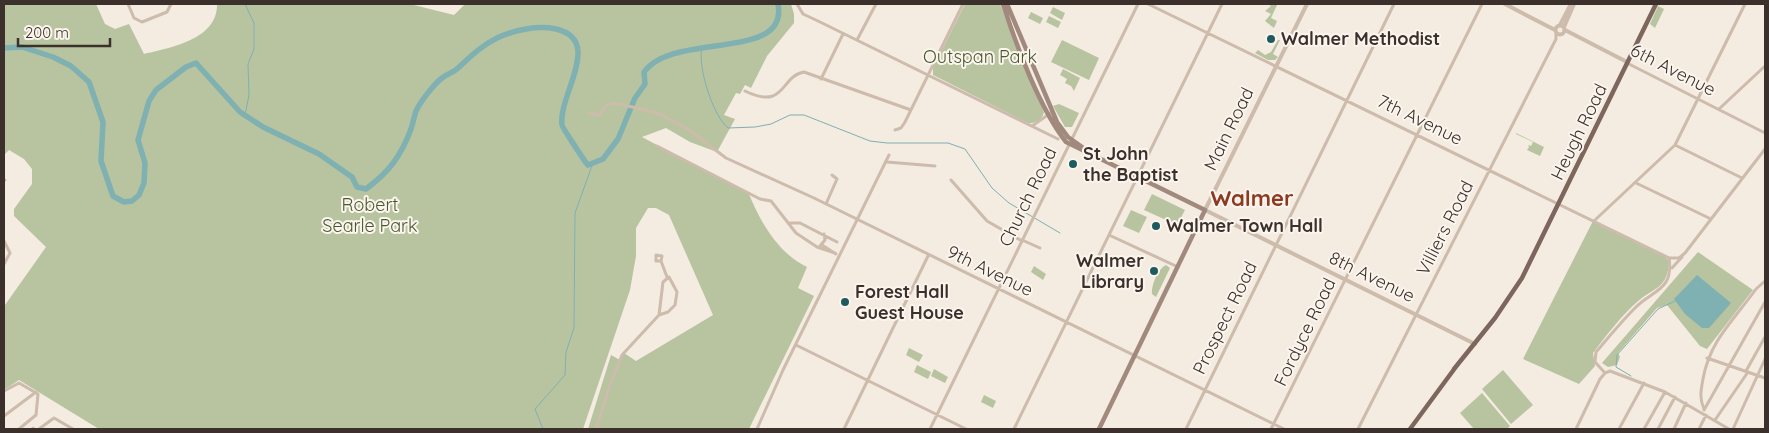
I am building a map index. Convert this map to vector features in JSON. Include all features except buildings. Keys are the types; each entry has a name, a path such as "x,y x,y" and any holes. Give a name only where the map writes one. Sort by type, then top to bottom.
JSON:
{"main road":[{"path":"1003,4 1050,113"},
{"path":"1007,4 1058,133 1070,142"},
{"name":"Heugh Road","path":"1410,429 1525,271 1656,4"},
{"name":"8th Avenue","path":"1070,142 1205,210"},
{"name":"Main Road","path":"1099,429 1205,210"}],"street":[{"path":"128,4 134,18 140,22 165,13 171,4"},
{"path":"797,4 803,14 1058,139"},
{"path":"857,40 876,4"},
{"path":"896,130 902,126 911,110 963,4"},
{"name":"Church Road","path":"930,429 1138,4"},
{"name":"7th Avenue","path":"1148,4 1596,220 1669,258"},
{"path":"1014,429 1222,4"},
{"name":"Main Road","path":"1205,210 1307,4"},
{"name":"Prospect Road","path":"1186,429 1394,4"},
{"name":"Fordyce Road","path":"1271,429 1482,4"},
{"name":"6th Avenue","path":"1505,4 1627,62 1765,133"},
{"name":"Villiers Road","path":"1358,429 1572,4"},
{"path":"1596,220 1675,146 1745,4"},
{"path":"821,79 843,34"},
{"path":"1719,109 1765,66"},
{"path":"931,67 933,77"},
{"path":"745,91 763,98 782,90 801,72 852,87 911,110"},
{"name":"9th Avenue","path":"590,113 599,115 607,105 612,103 658,113 689,130 726,158 826,204 928,256 1284,429"},
{"path":"1032,126 1050,113"},
{"path":"657,146 760,199 771,201 796,233 817,247 840,256"},
{"path":"1675,146 1743,178"},
{"path":"1605,373 1595,362 1596,352 1636,307 1662,288 1671,269 1765,149"},
{"path":"757,429 889,155"},
{"path":"887,162 935,166"},
{"path":"826,204 837,179 832,175"},
{"path":"951,180 989,223 1022,241 1040,248"},
{"path":"1636,182 1711,219"},
{"name":"8th Avenue","path":"1205,210 1417,313 1474,343"},
{"path":"788,223 800,223 837,242"},
{"path":"817,247 822,245 825,240 824,234"},
{"path":"1109,236 1178,267"},
{"path":"4,241 10,253 4,264"},
{"path":"822,245 835,254"},
{"path":"844,429 928,256"},
{"path":"1671,269 1669,258 1682,257"},
{"path":"596,429 610,384 622,355 659,315 672,309 677,299 675,286 671,279 667,277 661,261"},
{"path":"659,315 662,286 667,277"},
{"path":"1704,412 1700,401 1707,358 1718,339 1765,281"},
{"path":"1760,286 1765,290"},
{"path":"1699,429 1704,412 1765,302"},
{"path":"1715,420 1747,371 1765,338"},
{"path":"796,345 966,429"},
{"path":"1707,358 1765,378"},
{"path":"1733,429 1756,375 1765,359"},
{"path":"1605,373 1614,372 1665,392 1704,412 1729,429"},
{"path":"1576,429 1605,373"},
{"path":"4,391 18,382 36,392 38,396 37,413 19,429"},
{"path":"1619,429 1644,383"},
{"path":"4,416 36,392"},
{"path":"1644,429 1665,392"},
{"path":"1658,429 1675,397"},
{"path":"1674,429 1686,403"},
{"path":"39,429 54,418 73,429"}],"green space":[{"name":"Robert Searle Park","path":"4,4 96,4 105,24 115,29 129,24 144,54 179,45 201,34 210,26 215,16 217,4 410,4 454,15 465,4 791,4 794,23 767,56 751,88 745,85 740,94 736,93 724,115 735,119 717,152 690,142 666,128 642,137 749,194 765,226 779,246 807,267 798,288 814,296 749,429 588,429 611,355 620,360 624,353 636,361 713,315 669,215 656,208 648,208 636,228 636,256 630,290 583,429 99,429 19,380 4,390 5,305 46,247 14,216 14,209 32,184 32,169 24,159 9,150 4,155"},
{"name":"Outspan Park","path":"965,4 1000,4 1044,112 1042,117 1033,123 1028,123 933,75 933,68"},
{"path":"1268,4 1277,5 1271,18 1277,21 1274,28 1265,21 1271,14 1265,11 1271,6"},
{"path":"1658,6 1664,9 1655,28 1650,24"},
{"path":"1053,7 1065,13 1062,20 1050,13"},
{"path":"1031,12 1043,18 1040,24 1028,18"},
{"path":"1049,16 1061,22 1058,28 1046,22"},
{"path":"1062,40 1099,58 1089,80 1051,62"},
{"path":"1278,40 1280,40 1273,54 1278,57 1275,60 1268,60 1255,53 1258,50 1265,55 1271,52"},
{"path":"1063,69 1080,78 1074,91 1071,86 1065,83 1067,79 1060,75"},
{"path":"1059,104 1079,113 1072,127 1065,127 1053,106"},
{"path":"1516,134 1544,147 1540,156 1527,150 1528,145 1531,146 1533,142"},
{"path":"1152,194 1185,210 1177,225 1144,210"},
{"path":"1131,210 1147,217 1139,233 1123,226"},
{"path":"1593,221 1665,257 1669,261 1666,277 1663,282 1637,302 1614,326 1593,353 1595,366 1579,384 1523,359"},
{"path":"1698,252 1753,290 1707,349 1700,346 1667,305 1657,308 1618,353 1620,357 1617,365 1608,367 1602,363"},
{"path":"1166,265 1170,268 1156,297 1152,294 1154,282 1160,270"},
{"path":"1034,266 1046,274 1043,280 1031,272"},
{"path":"909,348 923,355 919,362 906,355"},
{"path":"917,365 931,372 928,379 914,372"},
{"path":"934,369 948,377 945,383 931,376"},
{"path":"1503,370 1533,405 1511,424 1482,389"},
{"path":"1482,393 1510,426 1507,429 1474,429 1460,413"},
{"path":"984,395 996,401 993,408 981,402"}],"water":[{"path":"1697,275 1731,303 1709,328 1702,328 1685,314 1674,299"}],"waterway":[{"path":"245,4 254,23 254,49 248,64 249,95 245,115"},
{"path":"4,48 22,47 53,57 71,66 89,82 103,122 101,161 113,196 124,202 132,201 139,195 144,183 145,163 138,140 149,101 156,90 186,67 196,63 240,112 263,127 319,154 352,177 357,187 366,189 388,170 393,163 411,129 416,111 431,89 442,78 497,38 526,29 549,28 570,35 577,44 578,56 566,99 562,125 588,165 603,159 618,139 635,98 645,84 644,72 659,60 679,52 748,40 766,33 777,22 778,4"},
{"path":"702,47 701,55 704,78 717,113 728,128 755,127 771,124 790,115 804,115 870,141 887,143 948,143 965,149 992,188 1009,203 1060,233"},
{"path":"543,429 535,409 565,375 566,352 574,328 575,213 593,163"},
{"path":"1631,376 1616,367 1617,355 1658,309 1675,301"}],"place":[{"name":"Walmer Methodist","path":"1271,39"},
{"name":"St John the Baptist","path":"1073,164"},
{"name":"Walmer Town Hall","path":"1156,226"},
{"name":"Walmer Library","path":"1154,271"},
{"name":"Forest Hall Guest House","path":"845,302"}],"district":[{"name":"Walmer","path":"1252,198"}]}
